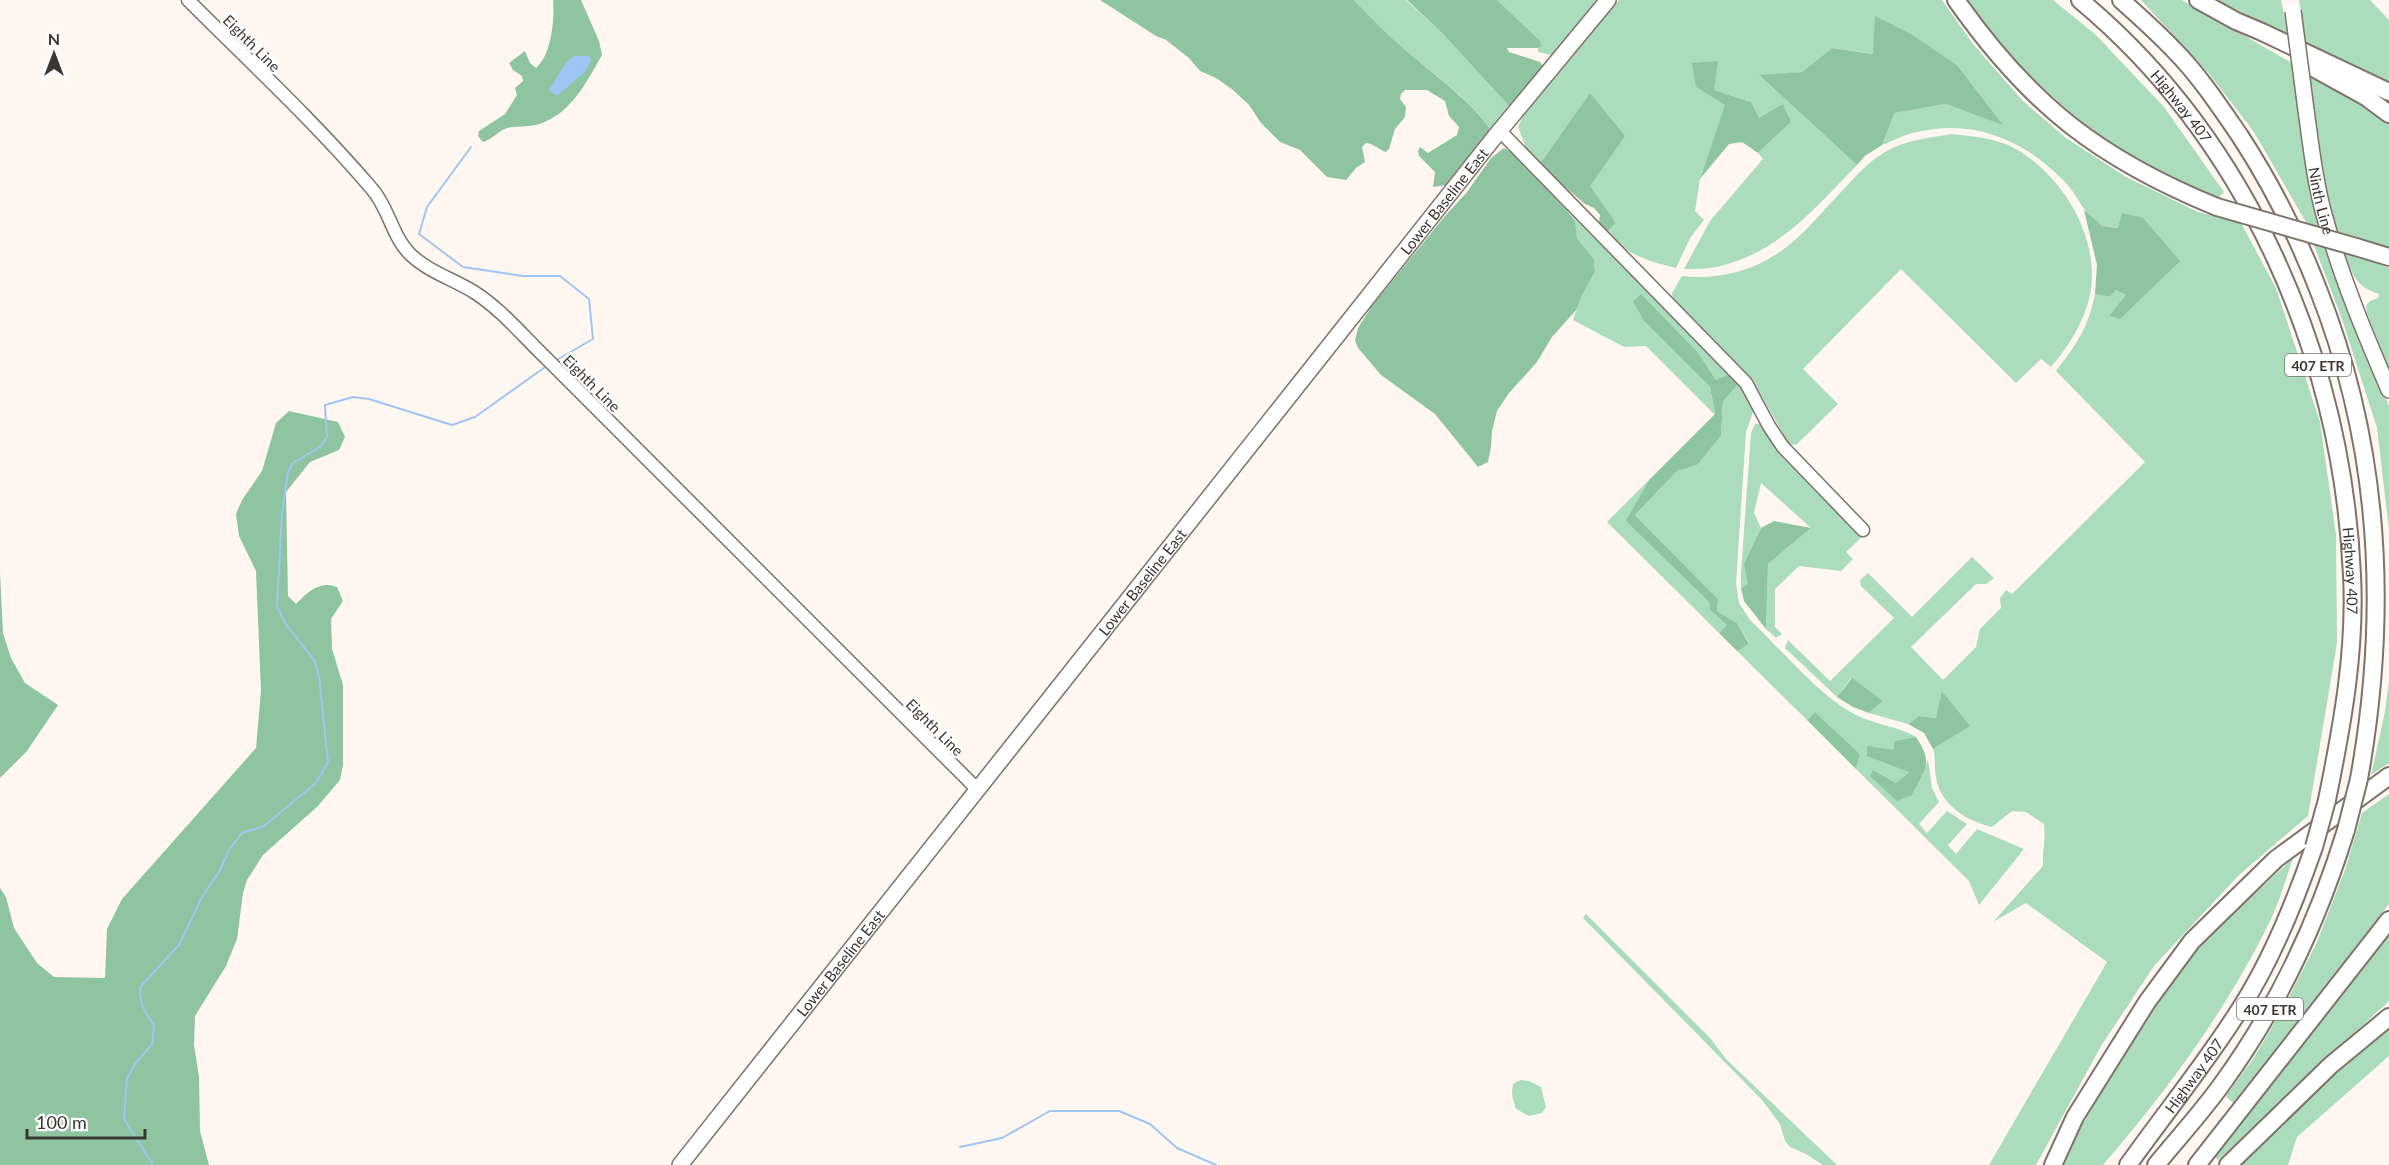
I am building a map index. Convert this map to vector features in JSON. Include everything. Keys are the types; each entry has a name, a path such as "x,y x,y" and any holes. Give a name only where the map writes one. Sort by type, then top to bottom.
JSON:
{"highway":[{"path":"1956,0 2010,69 2039,99 2087,139 2157,181 2217,207 2389,257"},
{"name":"Highway 407","path":"2080,0 2149,67 2217,153 2250,208 2280,267 2318,367 2339,456 2348,518 2352,577 2352,636 2341,731 2327,800 2304,876 2274,946 2241,1009 2128,1165"},
{"name":"Highway 407","path":"2121,0 2175,51 2225,114 2271,186 2306,259 2335,332 2352,388 2365,442 2379,554 2376,679 2368,739 2346,830 2317,916 2282,988 2253,1039 2222,1084 2156,1165"},
{"path":"2198,0 2236,21 2389,92"},
{"path":"2236,21 2254,36 2366,97 2389,114"},
{"path":"2053,1165 2075,1117 2147,1002 2192,941 2276,859 2389,776"},
{"path":"2198,1165 2389,920"},
{"path":"2228,1165 2331,1065 2389,1017"}],"main road":[{"name":"Lower Baseline East","path":"680,1165 1500,131 1608,0"},
{"name":"Ninth Line","path":"2292,6 2314,165 2325,218 2340,268 2389,390"}],"street":[{"name":"Eighth Line","path":"189,0 350,162 376,193 403,245 412,255 431,270 475,293 548,359 978,790"},
{"path":"1500,131 1746,383 1783,447 1863,530"}],"green space":[{"path":"553,0 581,0 599,41 602,55 576,97 558,114 536,125 507,128 483,142 478,136 479,131 505,114 517,95 515,88 523,81 522,76 513,70 509,63 525,51 530,63 536,68 545,55 552,27"},
{"path":"1100,0 1354,0 1395,41 1464,99 1492,133 1448,185 1433,187 1435,172 1419,156 1418,151 1420,147 1428,153 1457,135 1459,127 1449,116 1445,101 1427,90 1405,90 1400,99 1406,107 1405,117 1395,129 1389,149 1385,152 1366,143 1362,147 1365,162 1356,168 1346,180 1327,177 1300,150 1280,142 1261,123 1249,105 1233,90 1216,78 1200,71 1189,58 1166,40"},
{"path":"1354,0 1406,0 1443,34 1509,106 1492,133 1464,99 1395,41"},
{"path":"1407,0 1497,0 1540,41 1542,46 1507,48 1509,52 1540,62 1543,66 1535,80 1509,106 1443,34"},
{"path":"1497,0 1600,0 1558,52 1551,55 1538,52 1538,48 1542,46"},
{"path":"1619,0 1942,0 1973,44 2023,101 2066,138 2126,177 2198,212 2241,223 2276,288 2320,422 2336,535 2337,643 2308,816 2239,875 2154,966 2101,1046 2036,1165 1989,1165 2107,962 2026,903 1993,922 2043,866 2044,824 2026,812 2012,811 1992,827 1973,821 1949,804 1943,796 1936,777 1933,749 1969,726 1943,692 1936,718 1919,716 1908,724 1869,713 1883,701 1851,678 1837,697 1785,648 1788,640 1830,681 1894,618 1861,586 1860,580 1868,573 1912,617 1972,557 1994,578 1986,584 1976,584 1911,647 1943,680 1976,647 1980,629 2001,608 2000,598 2006,590 2012,594 2145,462 2056,371 2081,335 2095,294 2110,297 2116,290 2126,295 2179,261 2125,231 2101,225 2095,221 2066,183 2050,168 2034,155 1998,136 1959,128 1938,128 1913,133 1882,145 1893,113 1946,104 2002,124 1957,65 1913,35 1876,17 1874,54 1832,48 1802,72 1760,76 1857,165 1827,196 1796,226 1761,250 1721,266 1684,269 1710,221 1763,159 1758,153 1791,122 1759,119 1751,102 1714,90 1696,87 1726,104 1700,179 1695,211 1704,220 1690,238 1676,268 1638,256 1622,247 1606,233 1616,223 1590,187 1590,93 1539,165 1527,150 1518,127 1524,113"},
{"path":"1966,0 2053,0 2096,35 2164,107 2224,192 2218,198 2143,163 2077,118 2019,64"},
{"path":"2141,0 2182,0 2292,63 2308,173 2321,228 2307,224 2254,132 2210,75"},
{"path":"2216,0 2281,0 2288,34 2253,20"},
{"path":"2299,0 2370,0 2389,20 2389,81 2305,44"},
{"path":"1875,16 1913,35 1957,65 2003,125 1946,104 1894,113 1882,145 1865,156 1857,165 1759,75 1802,72 1832,48 1873,54"},
{"path":"1718,61 1714,90 1751,102 1759,118 1783,104 1791,122 1758,153 1742,142 1729,144 1700,179 1725,105 1696,87 1692,63"},
{"path":"2308,71 2389,123 2389,247 2338,233 2324,173"},
{"path":"1590,93 1625,136 1590,186 1616,223 1606,233 1599,222 1600,215 1594,208 1585,204 1539,165"},
{"path":"1951,134 1992,140 2014,148 2048,174 2075,210 2090,252 2092,273 2090,295 2075,333 2051,367 2041,359 2016,383 1901,269 1803,369 1838,404 1796,445 1789,444 1756,386 1673,300 1672,293 1682,276 1707,277 1732,273 1767,260 1796,239 1868,164 1879,156 1909,142"},
{"path":"1504,148 1518,156 1569,213 1575,222 1577,238 1594,259 1595,272 1577,309 1552,337 1537,362 1509,393 1497,411 1488,462 1478,467 1435,414 1381,375 1358,348 1355,340 1358,328 1372,306 1467,192 1491,158"},
{"path":"2084,210 2102,226 2118,228 2122,213 2143,218 2180,261 2120,319 2109,316 2126,295 2116,290 2110,297 2095,294 2097,265"},
{"path":"1569,213 1724,364 1748,392 1753,404 1753,412 1746,432 1736,583 1739,603 1750,620 1815,685 1843,707 1863,718 1916,737 1894,741 1909,772 1896,783 1874,770 1912,795 1928,760 1932,788 1939,802 1919,824 1927,833 1947,811 1967,824 1948,845 1956,854 1977,829 2024,849 1979,905 1969,881 1856,769 1860,754 1815,712 1807,720 1737,651 1749,643 1737,623 1717,611 1718,599 1635,515 1677,471 1697,465 1721,436 1723,401 1716,380 1699,354 1644,321 1710,387 1715,415 1646,346 1624,347 1573,320 1582,295 1595,272 1594,259 1577,238 1574,222"},
{"path":"2313,243 2325,247 2389,406 2389,530 2377,428 2342,319"},
{"path":"2344,252 2389,268 2389,369 2366,306 2370,301 2378,298 2379,294 2371,291 2356,279"},
{"path":"1641,294 1699,354 1716,380 1728,375 1737,385 1723,401 1721,436 1697,465 1677,471 1635,515 1718,599 1717,611 1737,623 1749,644 1737,651 1719,633 1727,625 1710,610 1709,602 1626,521 1649,480 1715,414 1710,387 1644,321 1633,301"},
{"path":"289,411 338,422 345,437 339,450 310,462 286,492 288,596 296,604 314,588 331,585 337,587 343,601 331,619 332,649 343,685 343,765 340,780 318,806 263,855 247,880 237,939 226,966 195,1016 194,1045 199,1077 200,1131 209,1165 0,1165 0,888 6,897 14,928 37,963 54,977 105,978 107,929 122,899 256,748 261,691 256,571 239,536 236,514 242,500 262,471 276,423"},
{"path":"1764,423 1787,455 1785,459 1862,537 1846,552 1853,559 1841,571 1799,566 1775,589 1775,627 1782,634 1776,638 1766,629 1768,564 1811,528 1761,483 1754,513 1761,528 1745,564 1749,584 1741,588 1751,433 1755,424"},
{"path":"1649,480 1627,521 1709,602 1710,610 1727,625 1719,633 1607,522"},
{"path":"1774,521 1811,528 1768,564 1766,629 1744,601 1741,588 1748,584 1744,564 1761,528"},
{"path":"0,572 3,633 11,658 25,683 58,705 27,751 0,778"},
{"path":"1852,678 1883,701 1869,713 1837,697"},
{"path":"2389,680 2389,763 2371,775 2385,712"},
{"path":"1942,691 1970,726 1933,749 1924,733 1908,724 1919,716 1936,718"},
{"path":"1815,712 1860,754 1856,769 1807,720"},
{"path":"1916,737 1925,754 1926,766 1912,795 1897,801 1870,776 1873,770 1896,783 1909,772 1867,756 1867,746 1894,750 1894,741"},
{"path":"2389,794 2389,904 2233,1103 2226,1096 2253,1059 2286,1003 2317,942 2346,867 2362,813"},
{"path":"2293,858 2274,912 2236,984 2195,1047 2151,1107 2103,1165 2059,1165 2146,1016 2203,942"},
{"path":"1586,914 1710,1038 1726,1059 1837,1165 1823,1165 1790,1147 1785,1141 1780,1124 1762,1100 1583,918"},
{"path":"2389,933 2389,1001 2218,1160 2213,1155"},
{"path":"2389,1027 2389,1056 2297,1137 2288,1165 2232,1165 2255,1143"},
{"path":"1521,1080 1541,1087 1546,1107 1542,1113 1529,1116 1516,1109 1512,1090 1514,1083"}],"water":[{"path":"574,56 590,56 591,60 586,71 557,96 549,90 565,64"}],"waterway":[{"path":"471,147 427,207 419,234 463,267 523,276 560,276 589,299 593,339 555,361"},
{"path":"153,1165 124,1119 127,1079 135,1064 152,1044 154,1025 141,1002 141,986 179,945 202,897 219,872 229,850 242,833 264,826 316,783 328,762 319,676 314,660 285,623 277,606 282,513 288,472 293,463 320,447 327,437 325,405 353,397 369,399 452,425 475,417 548,365"},
{"path":"960,1147 1002,1138 1050,1111 1119,1111 1150,1124 1177,1148 1216,1165"}]}
